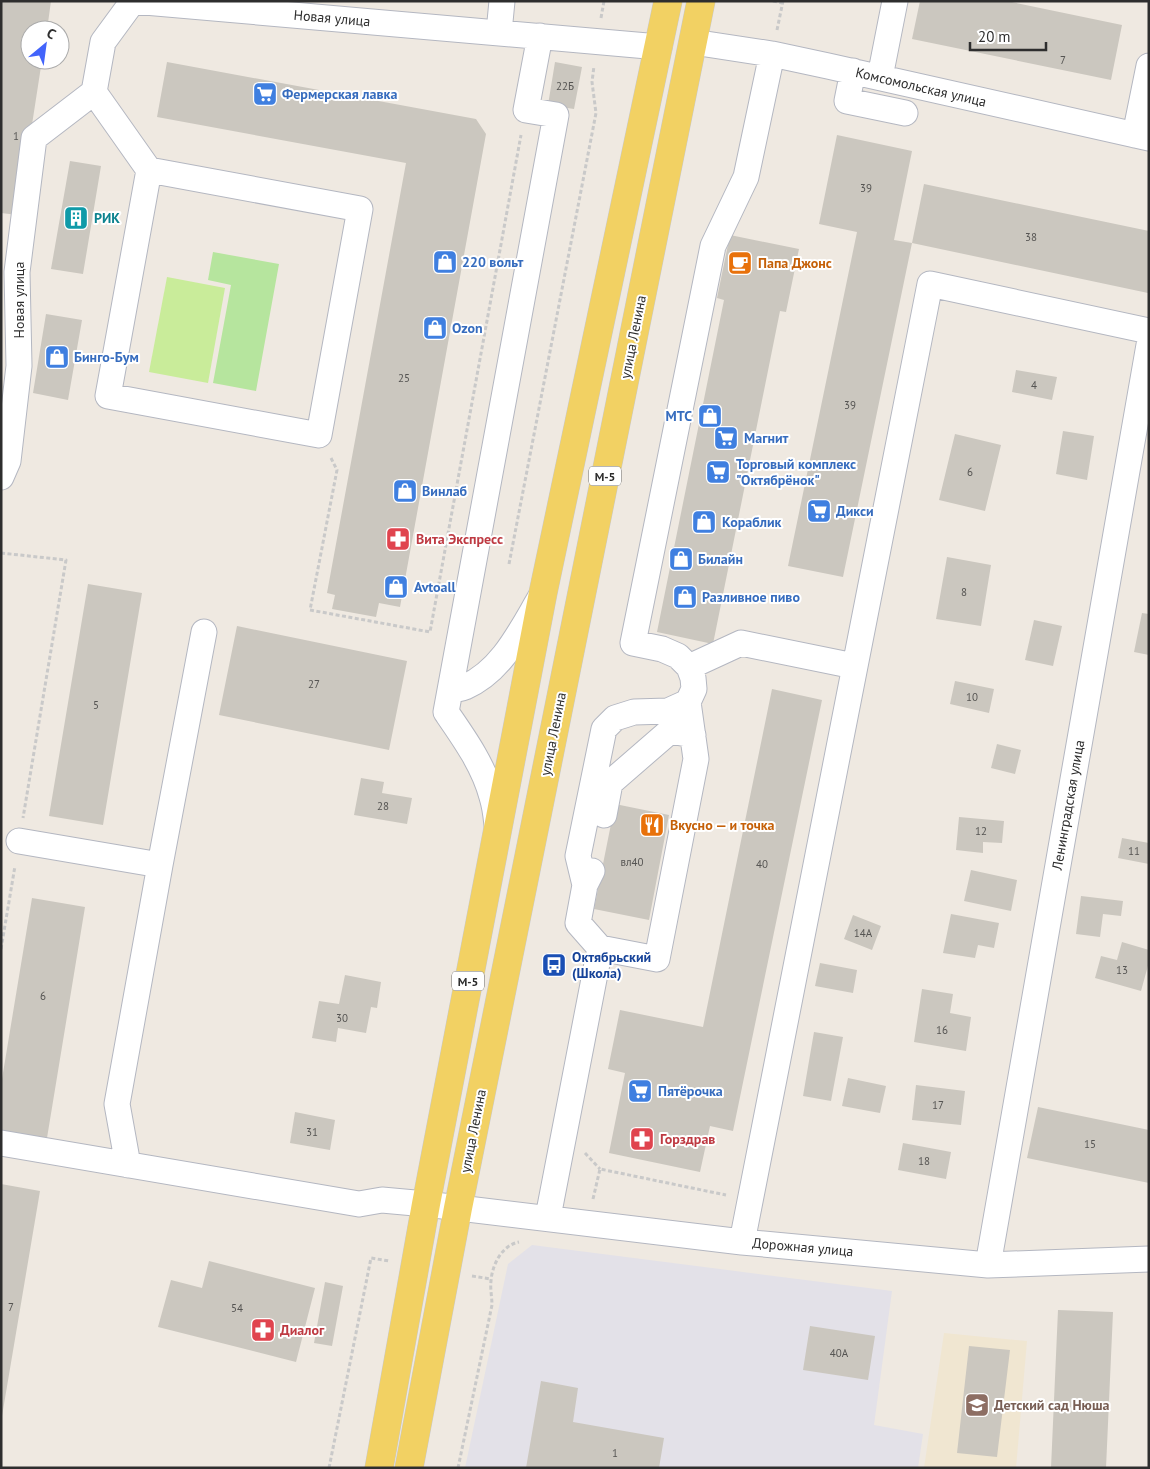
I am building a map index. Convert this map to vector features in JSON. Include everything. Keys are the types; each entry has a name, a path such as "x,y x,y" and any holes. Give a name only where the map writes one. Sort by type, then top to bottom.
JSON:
{"main road":[{"name":"М-5","path":"378,1468 497,826 543,593 668,1"},
{"name":"улица Ленина","path":"409,1468 458,1208 701,1"}],"street":[{"name":"Новая улица","path":"1,477 8,461 19,366 9,270 34,138 94,92 103,42 133,1 200,4 659,47"},
{"path":"499,32 502,1"},
{"path":"880,77 895,1"},
{"path":"497,826 492,797 484,773 448,701 556,115 526,110 540,36"},
{"name":"Комсомольская улица","path":"693,42 774,46 853,71 1142,136"},
{"path":"692,735 670,731 610,783 592,874 586,886 578,923 600,948 657,959 696,759 688,702 694,689 694,678 689,667 678,656 662,649 633,643 713,246 746,177 774,46"},
{"path":"1142,136 1149,66"},
{"path":"853,71 847,101 905,113"},
{"path":"94,92 149,170 360,209 319,435 108,396 149,170"},
{"path":"742,1242 930,284 1149,331"},
{"name":"Ленинградская улица","path":"988,1265 1149,346"},
{"path":"448,701 465,686 488,672 511,646 543,593"},
{"path":"128,1165 117,1104 204,632"},
{"path":"689,667 740,643 854,666"},
{"path":"586,886 578,856 604,729 615,718 634,712 668,711 688,702"},
{"path":"19,841 160,865"},
{"path":"548,1217 600,948"},
{"name":"Дорожная улица","path":"1,1143 360,1204 382,1200 426,1204 548,1217 742,1242 988,1265 1149,1259"}],"path":[{"path":"599,27 604,1"},
{"path":"773,1 782,2 774,46"},
{"path":"509,564 596,113 592,82 595,58"},
{"path":"319,435 337,470 310,610 430,632 526,110"},
{"path":"1,553 66,560 1,949"},
{"path":"595,1195 600,1169 750,1200"},
{"path":"330,1468 371,1258 391,1261"},
{"path":"458,1468 492,1305 491,1279 467,1275"}],"shaded area":[{"path":"532,1245 892,1291 874,1425 923,1434 918,1468 465,1468 508,1264"},
{"name":"Детский сад Нюша","path":"944,1333 1027,1341 1016,1468 924,1468"}],"green space":[{"path":"213,252 279,264 256,391 213,383 231,285 208,280"},
{"path":"167,277 225,288 208,383 149,372"}],"building":[{"path":"1,1 51,1 48,20 20,20 20,70 40,70 18,215 1,213"},
{"path":"920,1 1007,1 1122,25 1111,80 912,39"},
{"path":"167,62 476,119 486,134 400,607 379,603 376,617 332,609 335,595 327,593 406,163 157,117"},
{"path":"555,62 582,67 574,109 548,105"},
{"path":"837,135 912,151 894,240 912,243 843,577 788,566 857,232 819,224"},
{"name":"РИК","path":"70,161 101,166 83,274 51,269"},
{"path":"924,184 1149,231 1148,293 912,243"},
{"name":"Торговый комплекс \"Октябрёнок\"","path":"730,235 799,249 786,312 780,311 713,644 657,632 724,300 717,298"},
{"name":"Бинго-Бум","path":"46,314 82,320 68,400 33,393"},
{"path":"1016,370 1057,377 1052,400 1012,392"},
{"path":"1063,431 1094,436 1087,480 1056,474"},
{"path":"955,434 1001,445 985,511 939,500"},
{"path":"947,557 991,565 981,626 936,619"},
{"path":"88,584 142,593 103,825 49,816"},
{"path":"1142,613 1149,614 1149,655 1134,652"},
{"path":"1034,620 1062,626 1053,666 1025,660"},
{"path":"237,626 407,661 389,750 219,715"},
{"path":"955,681 994,689 989,713 950,704"},
{"path":"772,689 822,700 733,1131 710,1126 700,1172 609,1153 625,1073 608,1069 620,1010 703,1027"},
{"path":"997,744 1021,750 1015,774 991,768"},
{"path":"361,778 384,782 382,793 412,798 407,824 354,815"},
{"path":"615,804 669,815 649,920 594,909"},
{"path":"959,817 1004,821 1002,843 983,842 983,853 956,850"},
{"path":"1122,838 1149,843 1149,864 1118,858"},
{"path":"971,870 1017,880 1011,911 964,901"},
{"path":"1081,896 1123,901 1121,916 1103,914 1100,937 1076,934"},
{"path":"32,898 85,907 47,1138 1,1131 1,1085"},
{"path":"951,914 999,923 994,948 978,945 975,958 943,953"},
{"path":"853,915 881,926 872,950 844,939"},
{"path":"1122,942 1149,950 1149,962 1141,991 1095,978 1101,956 1117,960"},
{"path":"820,963 857,970 853,993 815,986"},
{"path":"345,975 381,982 377,1008 371,1007 366,1033 338,1028 336,1042 312,1038 319,1001 339,1004"},
{"path":"922,989 953,994 950,1013 971,1017 966,1051 914,1042"},
{"path":"814,1032 843,1037 831,1101 803,1096"},
{"path":"848,1078 886,1086 880,1113 842,1106"},
{"path":"916,1085 965,1091 961,1125 912,1120"},
{"path":"1038,1107 1149,1130 1149,1183 1027,1158"},
{"path":"295,1112 335,1120 330,1150 290,1143"},
{"path":"903,1143 951,1152 946,1179 898,1170"},
{"path":"1,1184 40,1191 2,1416 1,1416"},
{"path":"209,1261 315,1288 296,1362 158,1327 171,1280 202,1288"},
{"path":"325,1282 343,1286 332,1346 314,1343"},
{"path":"1058,1310 1113,1312 1106,1468 1051,1468"},
{"path":"810,1326 875,1336 868,1380 803,1370"},
{"path":"969,1346 1010,1350 997,1457 957,1453"},
{"path":"541,1381 578,1388 573,1422 664,1438 659,1468 526,1468"}],"place":[{"name":"Фермерская лавка","path":"265,94"},
{"name":"РИК","path":"76,218"},
{"name":"220 вольт","path":"445,262"},
{"name":"Папа Джонс","path":"740,263"},
{"name":"Ozon","path":"435,328"},
{"name":"Бинго-Бум","path":"57,357"},
{"name":"МТС","path":"710,416"},
{"name":"Магнит","path":"726,438"},
{"name":"Торговый комплекс \"Октябрёнок\"","path":"718,472"},
{"name":"Винлаб","path":"405,491"},
{"name":"Дикси","path":"819,511"},
{"name":"Кораблик","path":"704,522"},
{"name":"Вита Экспресс","path":"398,539"},
{"name":"Билайн","path":"681,559"},
{"name":"Avtoall","path":"396,587"},
{"name":"Разливное пиво","path":"685,597"},
{"name":"Вкусно — и точка","path":"652,825"},
{"name":"Октябрьский (Школа)","path":"554,965"},
{"name":"Пятёрочка","path":"640,1091"},
{"name":"Горздрав","path":"642,1139"},
{"name":"Диалог","path":"263,1330"},
{"name":"Детский сад Нюша","path":"977,1405"}]}
